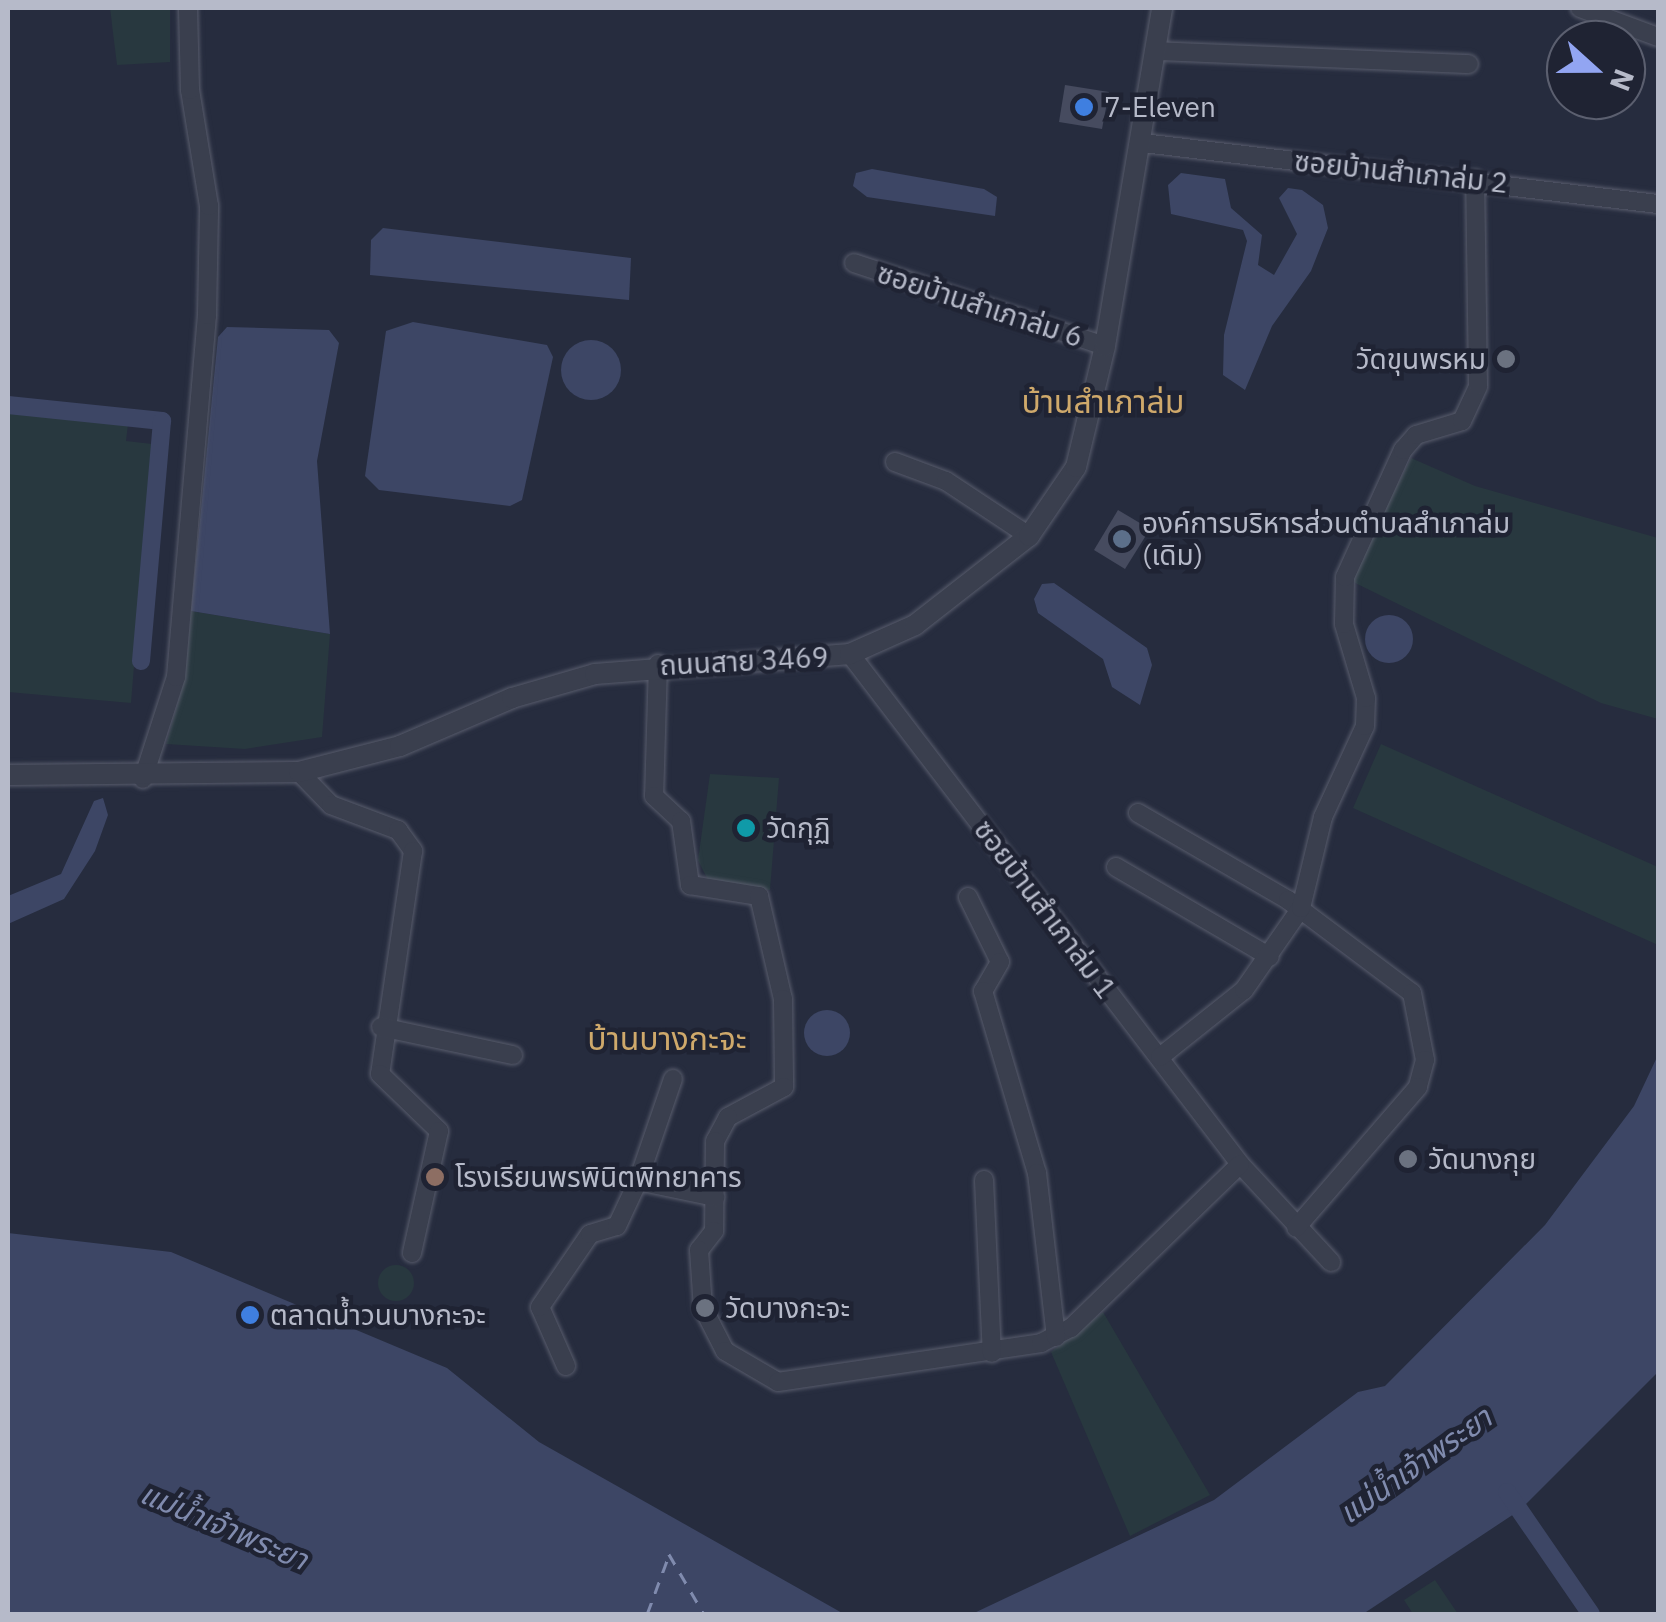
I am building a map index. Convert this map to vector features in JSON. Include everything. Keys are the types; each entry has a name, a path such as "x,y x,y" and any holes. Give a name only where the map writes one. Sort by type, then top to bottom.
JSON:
{"street":[{"path":"143,779 176,676 207,315 209,206 190,90 188,8"},
{"name":"ถนนสาย 3469","path":"8,776 143,779 300,772 400,746 540,688 658,664 850,654 915,624 1029,536 1076,467 1105,346 1143,144 1162,8"},
{"path":"1580,8 1658,37"},
{"path":"1156,51 1469,64"},
{"name":"ซอยบ้านสำเภาล่ม 2","path":"1143,144 1476,179 1658,204"},
{"path":"1160,1057 1244,990 1300,908 1324,817 1365,726 1366,698 1341,602 1345,577 1403,450 1416,436 1462,421 1478,386 1476,179"},
{"path":"1658,188 1658,204"},
{"name":"ซอยบ้านสำเภาล่ม 6","path":"854,263 1105,346"},
{"path":"894,462 946,481 1029,536"},
{"name":"ซอยบ้านสำเภาล่ม 1","path":"850,654 1240,1164 1331,1262"},
{"path":"658,664 654,796 681,821 690,884 759,896 783,999 784,1087 719,1127 714,1232 699,1250 703,1308 725,1351 778,1382 992,1353 1056,1337 1240,1164"},
{"path":"300,772 332,806 398,830 413,850 382,1027 384,1085 439,1130 412,1253"},
{"path":"1138,813 1300,908 1412,993 1425,1060 1395,1116 1296,1228"},
{"path":"1116,867 1270,957"},
{"path":"968,897 1000,962 983,991 1037,1173 1056,1337"},
{"path":"382,1027 513,1055"},
{"path":"566,1366 540,1307 590,1234 616,1226 638,1180 673,1079"},
{"path":"638,1180 715,1197"},
{"path":"984,1180 992,1353"}],"shaded area":[{"path":"110,8 170,8 170,62 117,65"},
{"path":"8,411 128,424 126,441 152,444 131,703 8,692"},
{"path":"1411,458 1475,486 1658,538 1658,719 1601,703 1349,580"},
{"path":"191,611 330,634 322,737 245,749 166,744 185,678"},
{"path":"1381,744 1658,867 1658,945 1353,808"},
{"path":"710,774 779,778 770,890 710,884 698,860"},
{"path":"396,1265 408,1271 414,1283 408,1295 396,1301 384,1295 378,1283 384,1271"},
{"path":"1103,1312 1210,1495 1130,1536 1051,1352"},
{"path":"1435,1580 1458,1614 1413,1614 1404,1600"}],"water":[{"path":"872,169 984,189 997,197 995,216 867,197 853,186 856,173"},
{"path":"1181,173 1225,179 1231,208 1262,235 1258,265 1274,275 1297,234 1279,198 1288,188 1302,190 1323,205 1328,228 1311,271 1272,326 1245,390 1223,375 1224,335 1247,241 1243,230 1171,214 1168,185"},
{"path":"383,228 631,258 629,300 370,275 371,240"},
{"path":"413,322 547,345 553,357 522,500 510,506 379,490 365,476 386,331"},
{"path":"227,327 329,330 339,343 317,461 330,634 191,611 218,337"},
{"path":"591,340 613,348 621,370 613,392 591,400 569,392 561,370 569,348"},
{"path":"1054,583 1147,648 1152,665 1140,705 1112,687 1103,659 1038,613 1034,599 1042,584"},
{"path":"1389,615 1406,622 1413,639 1406,656 1389,663 1372,656 1365,639 1372,622"},
{"path":"103,798 108,815 95,851 64,899 8,924 8,896 61,874 94,801"},
{"path":"827,1010 843,1017 850,1033 843,1049 827,1056 811,1049 804,1033 811,1017"},
{"name":"แม่น้ำเจ้าพระยา","path":"1658,1055 1658,1372 1520,1510 1363,1614 972,1614 1214,1500 1358,1392 1385,1386 1545,1225 1634,1106"},
{"name":"แม่น้ำเจ้าพระยา","path":"8,1233 171,1252 447,1368 539,1442 844,1614 8,1614"}],"building":[{"name":"7-Eleven","path":"1065,85 1109,92 1102,129 1059,122"},
{"name":"องค์การบริหารส่วนตำบลสำเภาล่ม (เดิม)","path":"1118,510 1150,529 1125,569 1094,550"}],"waterway":[{"path":"8,405 162,421 141,661"},
{"path":"1507,1492 1591,1614"}],"ferry route":[{"path":"669,1554 704,1614"},
{"path":"647,1614 669,1555"}],"place":[{"name":"7-Eleven","path":"1084,107"},
{"name":"วัดขุนพรหม","path":"1506,359"},
{"name":"องค์การบริหารส่วนตำบลสำเภาล่ม (เดิม)","path":"1122,539"},
{"name":"วัดกุฏิ","path":"746,828"},
{"name":"วัดนางกุย","path":"1408,1159"},
{"name":"โรงเรียนพรพินิตพิทยาคาร","path":"435,1177"},
{"name":"วัดบางกะจะ","path":"705,1308"},
{"name":"ตลาดน้ำวนบางกะจะ","path":"250,1315"}],"district":[{"name":"บ้านสำเภาล่ม","path":"1103,401"},
{"name":"บ้านบางกะจะ","path":"667,1038"}]}
